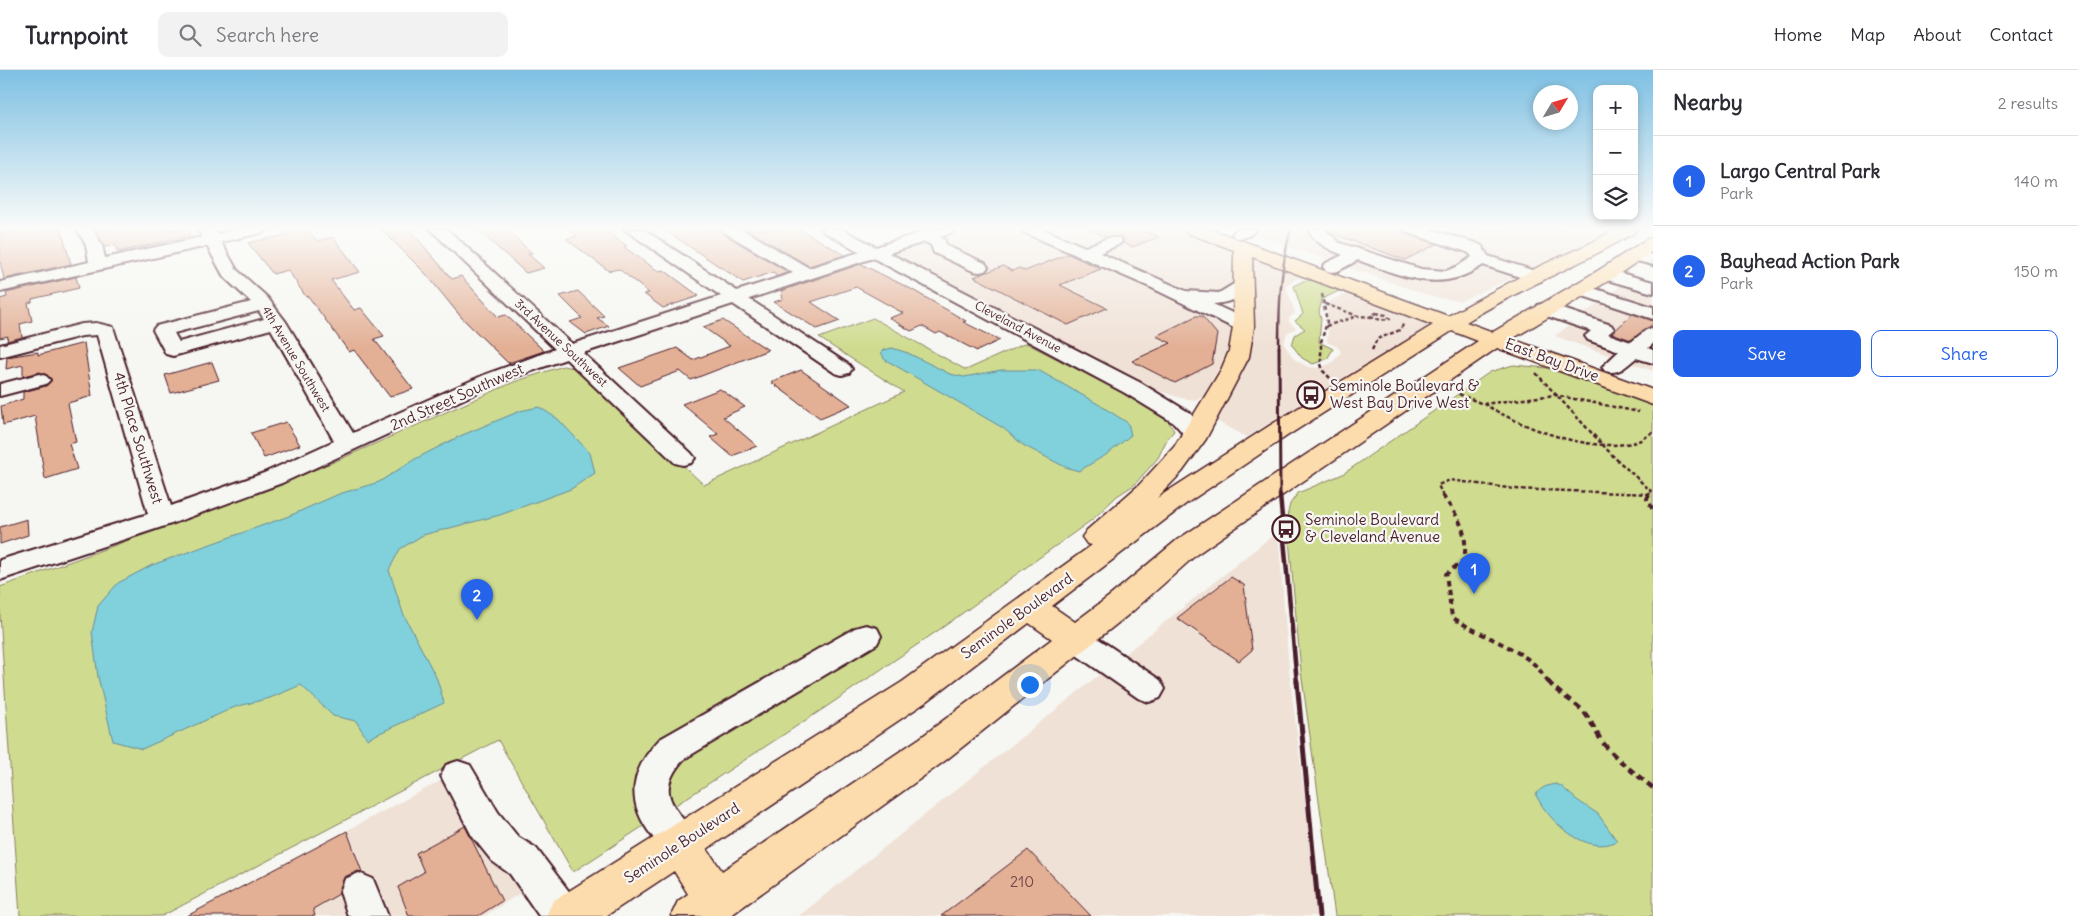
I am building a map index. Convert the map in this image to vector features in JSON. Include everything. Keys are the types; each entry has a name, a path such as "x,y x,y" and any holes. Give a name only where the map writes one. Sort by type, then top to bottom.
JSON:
{"main road":[{"path":"1090,562 1096,538 1155,483 1193,439 1213,399 1224,383 1240,351 1243,325 1242,268"},
{"path":"1326,268 1458,319"},
{"path":"1336,268 1458,319"},
{"name":"Seminole Boulevard","path":"568,916 914,692 1177,496 1458,319 1553,268"},
{"path":"680,844 705,908 932,749 1122,603 1187,547 1504,335 1580,289 1618,268"},
{"name":"East Bay Drive","path":"1458,319 1504,335 1612,367 1653,382"},
{"name":"East Bay Drive","path":"1504,335 1648,406"},
{"path":"1029,607 1076,639"}],"street":[{"path":"0,287 82,268"},
{"name":"4th Avenue Southwest","path":"228,268 263,304 276,322 348,445"},
{"name":"3rd Avenue Southwest","path":"480,268 683,458"},
{"path":"691,268 842,370"},
{"path":"798,268 809,275"},
{"name":"2nd Street Southwest","path":"0,570 162,518 273,478 492,379 829,268"},
{"name":"Cleveland Avenue","path":"905,268 1133,388 1182,418 1193,431 1193,439"},
{"path":"1121,268 1243,325"},
{"path":"1402,268 1430,276 1448,276 1459,273 1466,268"},
{"path":"1413,272 1419,268"},
{"path":"1511,268 1535,277"},
{"path":"1642,268 1652,285"},
{"path":"1606,274 1652,285"},
{"path":"1158,284 1192,295 1215,299 1230,296 1243,286"},
{"path":"1580,289 1653,313"},
{"path":"263,304 163,330 173,350 276,322"},
{"path":"1633,306 1595,336 1653,357"},
{"path":"1546,309 1604,329"},
{"name":"4th Place Southwest","path":"0,351 82,330 96,329 106,331 162,518"},
{"path":"1612,367 1653,334"},
{"path":"0,390 39,380"},
{"path":"1133,388 1163,399 1189,405 1199,405 1213,399"},
{"path":"680,844 659,817 652,800 653,777 658,764 672,748 866,636"},
{"path":"1076,639 1149,689"},
{"path":"458,776 485,824 506,849 523,861 563,916"}],"path":[{"path":"1321,290 1325,304 1326,326 1321,342 1321,364 1322,371 1331,378 1324,382"},
{"path":"1325,304 1358,316"},
{"path":"1326,326 1358,316 1372,316"},
{"path":"1372,353 1377,339 1400,330 1403,326 1402,318"},
{"path":"1532,368 1555,395 1651,493"},
{"path":"1459,394 1511,419 1548,433 1585,442 1602,444 1625,443 1640,440 1653,432"},
{"path":"1483,404 1555,395 1648,406"},
{"path":"1651,493 1515,489 1450,480 1438,485 1439,491 1456,512 1464,526 1467,546 1464,560 1446,574 1452,616 1469,629 1517,653 1535,665 1554,689 1576,704 1585,713 1603,743 1621,762 1653,788"},
{"path":"1651,493 1648,504 1653,510"}],"shaded area":[{"path":"917,268 1111,268 1233,326 1230,350 1215,381 1204,396 1195,400 1181,398 1153,389"},
{"path":"1131,268 1235,268 1234,284 1223,293 1213,295 1194,292 1163,282"},
{"path":"1251,268 1288,268 1310,277 1296,279 1286,286 1295,313 1289,318 1289,322 1296,328 1287,333 1284,344 1294,359 1308,367 1320,368 1333,362 1341,352 1338,347 1327,342 1329,321 1326,313 1330,301 1345,294 1345,291 1437,324 1247,437 1214,420 1223,403 1227,400 1225,399 1251,327 1254,326 1251,324 1251,287 1253,285 1251,284"},
{"path":"1352,268 1534,268 1460,301 1433,297"},
{"path":"1624,283 1653,292 1653,371 1555,336"},
{"path":"1278,531 1289,669 1319,916 799,916"},
{"path":"459,771 525,890 484,916 186,916"}],"green space":[{"path":"1314,280 1334,287 1339,291 1322,299 1319,312 1321,319 1319,342 1333,349 1327,359 1313,364 1302,358 1292,345 1295,335 1305,329 1295,321 1303,314 1294,286 1303,281"},
{"path":"873,318 966,370 1026,343 1154,409 1169,422 1174,431 1167,439 1158,458 1134,485 1117,496 1093,519 946,625 829,705 573,872 498,740 162,916 20,916 0,615 0,587 256,494 336,461 514,382 563,366 580,369 704,485 904,392 819,338"},
{"path":"1513,365 1547,368 1653,406 1653,916 1335,916 1301,671 1287,517 1290,504 1298,493 1343,474 1490,372"}],"water":[{"path":"892,348 908,353 950,374 964,377 1001,370 1038,370 1128,423 1131,435 1109,453 1079,471 1065,467 1023,445 1003,428 884,359 881,351"},
{"path":"539,407 558,419 590,453 595,473 571,489 500,515 423,535 400,549 389,570 403,613 437,679 444,703 367,739 356,721 333,716 301,685 270,698 235,707 142,749 113,741 98,677 92,632 98,606 118,583 152,565 289,516 339,494 379,482 415,459 460,436 520,411"},
{"path":"1556,784 1598,814 1617,841 1605,845 1593,844 1570,834 1559,825 1536,795 1544,787"}],"building":[{"path":"2,268 51,268 4,279"},
{"path":"269,268 357,268 360,272 331,280 354,310 361,308 384,336 374,339 413,389 390,397 354,350 349,352 308,296 306,297 288,270 273,274"},
{"path":"420,268 443,268 452,279 461,276 498,317 506,315 544,351 508,363 461,317"},
{"path":"521,268 542,268 526,273"},
{"path":"606,268 664,270 699,296 663,308 644,294 649,293 619,269 609,271"},
{"path":"723,268 782,268 788,272 776,277 774,272 743,282"},
{"path":"848,268 870,268 911,289 966,321 963,322 1000,340 977,351 940,332 936,334 922,326 911,331 889,318 903,313 856,287 811,302 840,321 817,329 774,302 783,299 781,291"},
{"path":"996,268 1007,268 1012,271 1020,268 1025,271 1031,268 1100,268 1060,285 1107,308 1068,325 974,277"},
{"path":"76,277 79,288 32,299 32,302 28,303 32,321 20,324 22,337 7,341 8,336 0,338 0,299 7,297 6,293"},
{"path":"578,291 604,316 597,318 609,326 586,334 570,322 582,318 560,296"},
{"path":"1633,314 1653,321 1653,324 1631,340 1612,333"},
{"path":"1196,316 1202,316 1217,334 1212,364 1175,383 1132,361 1171,343 1156,336"},
{"path":"723,320 768,350 691,380 680,371 640,386 619,368 677,348 693,360 730,346 703,327"},
{"path":"84,343 92,396 68,403 76,442 69,444 77,469 45,479 35,416 3,425 1,406 23,399 23,392 46,386 52,380 40,372 23,376 23,365 6,369 7,357 38,352 38,355"},
{"path":"212,362 219,380 171,393 165,375"},
{"path":"801,370 851,405 820,418 771,382"},
{"path":"720,389 745,407 723,417 757,446 732,456 710,437 718,434 682,404"},
{"path":"286,422 300,445 264,458 251,433"},
{"path":"27,519 28,535 0,544 0,527"},
{"path":"1231,577 1244,585 1252,650 1239,661 1177,618"},
{"path":"465,826 502,901 478,916 409,916 398,887 424,872 416,853"},
{"path":"347,831 362,872 358,871 344,877 339,894 313,909 315,916 187,916"},
{"path":"1028,850 1091,916 941,916"}],"railway":[{"path":"1279,348 1283,268"},
{"path":"1279,348 1280,496"},
{"path":"1280,495 1297,683"},
{"path":"1297,681 1319,916"}],"place":[{"name":"Seminole Boulevard & West Bay Drive West","path":"1311,395"},
{"name":"Seminole Boulevard & Cleveland Avenue","path":"1286,529"},
{"name":"Largo Central Park","path":"1474,594"},
{"name":"Bayhead Action Park","path":"477,620"}]}
